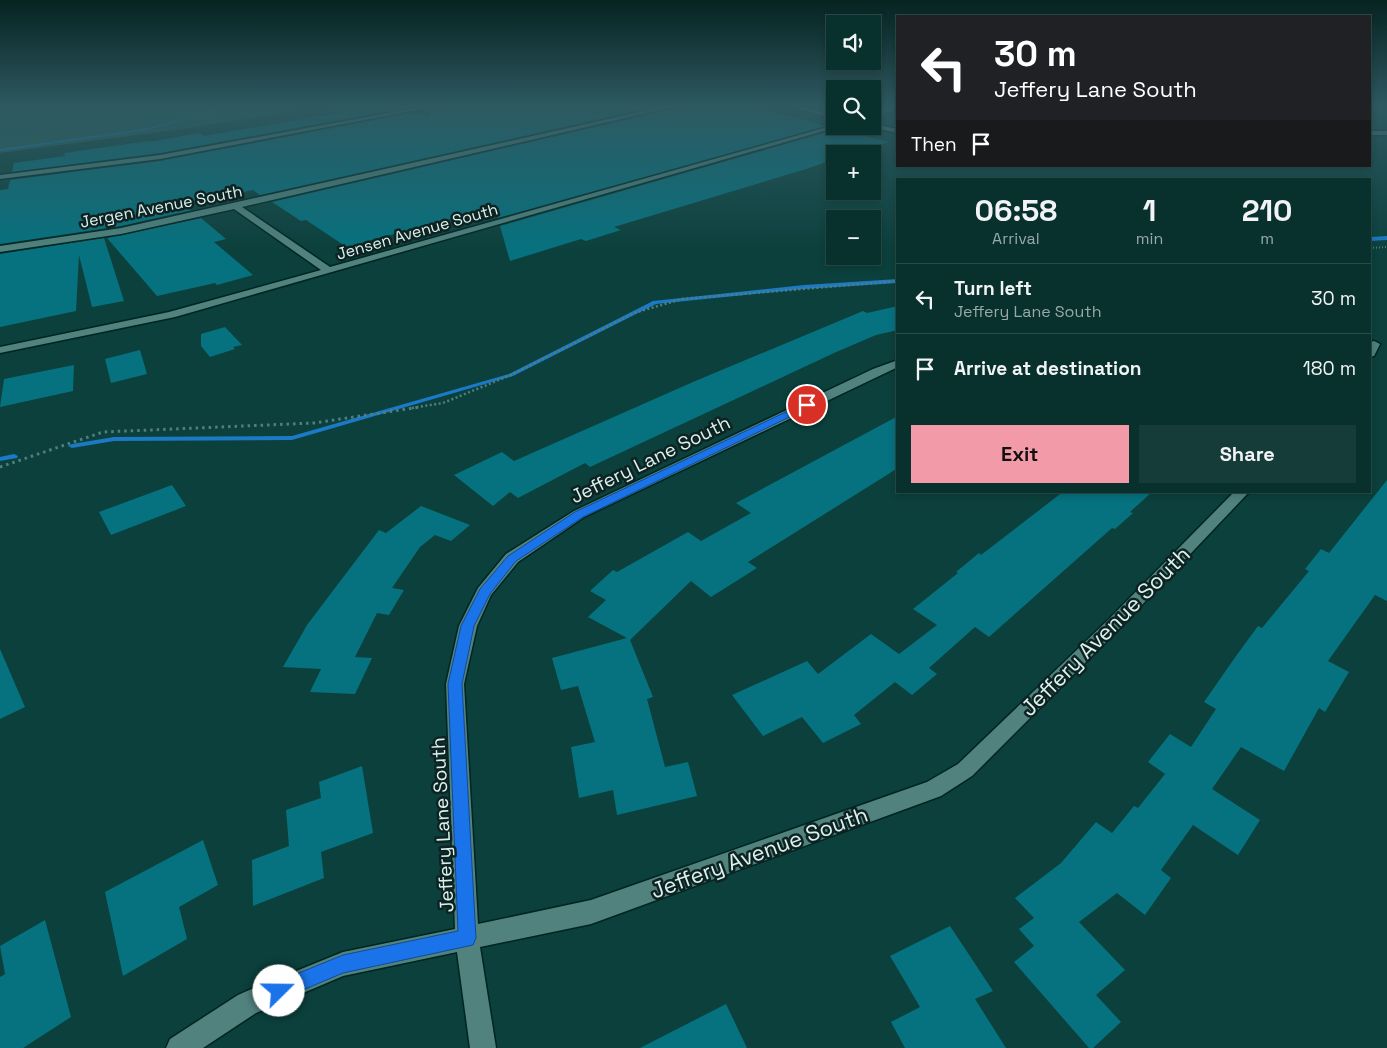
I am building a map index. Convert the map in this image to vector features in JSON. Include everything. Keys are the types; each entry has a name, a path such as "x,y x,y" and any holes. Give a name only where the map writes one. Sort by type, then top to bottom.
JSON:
{"street":[{"path":"0,177 177,154"},
{"name":"Jergen Avenue South","path":"0,249 121,231 463,154"},
{"name":"Jensen Avenue South","path":"0,350 171,316 740,154"},
{"path":"235,206 329,271"},
{"name":"Jeffery Lane South","path":"483,1048 467,938 455,684 468,626 484,592 512,558 579,514 877,371 896,364"},
{"name":"Jeffery Avenue South","path":"179,1048 247,1004 343,964 591,912 934,789 965,770 1115,623 1241,493"}],"path":[{"path":"1371,248 1387,247"},
{"path":"0,466 103,432 314,423 443,404 511,375 634,313 682,299 896,281"}],"building":[{"path":"64,154 153,154 12,172 14,163 65,156"},
{"path":"197,154 444,154 260,195 253,190 242,191 189,202 190,204 185,205 192,210 121,226 0,244 0,190 8,189 10,180 160,161"},
{"path":"479,154 727,154 498,218 495,207 349,246 345,246 306,220 301,221 272,202"},
{"path":"751,154 826,154 826,162 806,169 614,227 621,230 586,241 581,239 510,261 500,226"},
{"path":"201,218 226,239 214,242 253,275 217,285 215,283 157,296 107,238"},
{"path":"104,238 124,301 92,307 79,255 76,311 0,327 0,254"},
{"path":"896,306 896,330 876,335 834,353 590,467 585,463 518,498 510,492 493,506 454,475 502,452 514,461 693,382 863,311 867,313"},
{"path":"225,327 242,345 210,357 201,346 201,334"},
{"path":"140,350 147,374 111,383 105,359"},
{"path":"74,365 73,391 0,407 4,379"},
{"path":"896,417 896,469 748,562 757,568 711,597 691,581 630,640 653,697 647,699 665,767 688,762 697,796 617,815 613,790 579,798 571,747 595,742 578,686 561,690 552,658 627,638 588,617 606,600 590,591 613,570 617,572 688,532 701,541 751,513 736,503"},
{"path":"1387,480 1387,601 1375,595 1328,661 1349,672 1325,712 1319,708 1284,771 1241,747 1212,789 1260,820 1238,855 1193,825 1161,870 1171,878 1145,915 1117,893 1079,922 1125,970 1096,995 1121,1022 1093,1048 1089,1048 1014,962 1034,946 1019,929 1034,918 1015,898 1061,863 1096,822 1112,833 1134,806 1138,808 1165,774 1148,762 1170,734 1191,747 1216,709 1204,702 1258,626 1262,628 1309,571 1305,569 1321,549 1329,553"},
{"path":"172,485 186,506 111,535 99,512"},
{"path":"1061,493 1151,493 1130,512 1133,513 1115,529 1112,528 989,637 975,627 929,668 937,674 912,695 895,682 854,715 861,724 823,743 802,717 763,736 732,695 807,661 818,674 871,634 899,654 937,625 913,609 958,573 956,572 979,553 981,555"},
{"path":"421,506 470,525 451,541 435,535 420,547 392,588 404,590 389,615 377,613 355,657 372,658 355,694 310,692 321,669 283,667 307,625 379,530 386,533"},
{"path":"0,649 25,707 0,719"},
{"path":"362,766 373,833 321,852 324,878 253,906 252,860 289,846 286,810 321,798 319,782"},
{"path":"203,840 218,885 179,907 187,939 123,976 105,892"},
{"path":"45,920 71,1017 23,1048 0,1048 0,977 5,974 0,946"},
{"path":"950,926 993,991 975,999 1006,1048 905,1048 891,1022 920,1007 890,956"},
{"path":"726,1004 747,1048 640,1048"}],"waterway":[{"path":"1371,239 1387,238"},
{"path":"72,446 114,439 292,438 511,375 655,302 804,287 896,281"},
{"path":"0,459 14,456"}],"route":[{"path":"279,991 343,964 467,938 455,684 468,626 484,592 512,558 579,514 807,405"}]}
